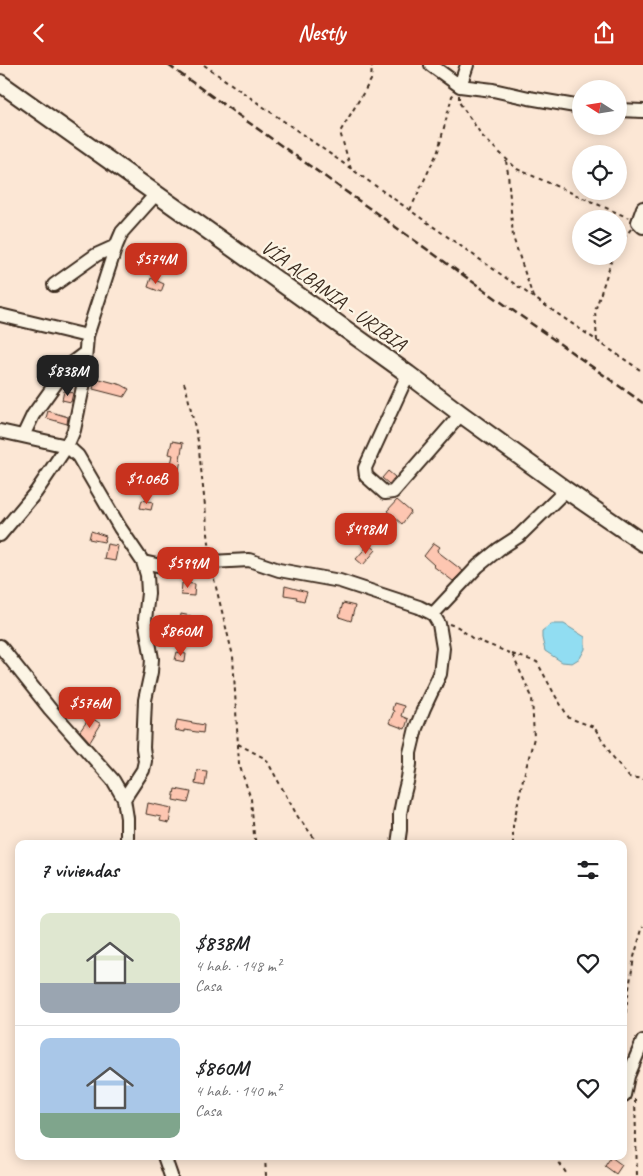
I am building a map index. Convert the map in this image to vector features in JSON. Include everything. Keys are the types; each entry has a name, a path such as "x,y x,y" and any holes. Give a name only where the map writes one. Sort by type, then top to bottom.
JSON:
{"main road":[{"name":"VÍA ALBANIA - URIBIA","path":"0,83 408,374 566,490 643,543"}],"street":[{"path":"431,65 460,86 493,90 572,105"},
{"path":"460,86 467,65"},
{"path":"628,110 643,111"},
{"path":"0,535 36,492 67,446 74,430 84,387 87,336 116,246 122,232 156,194"},
{"path":"640,224 643,208"},
{"path":"54,285 96,255 116,246"},
{"path":"0,315 87,336"},
{"path":"23,436 33,415 69,365 85,353"},
{"path":"408,374 365,468 366,476 385,493 393,492 461,414"},
{"path":"0,431 67,446 78,456 120,528 143,562 147,575 148,593 145,620 152,659 145,699 145,761 143,770 124,799"},
{"path":"436,619 478,566 499,549 519,537 566,490"},
{"path":"143,562 166,567 182,567 211,562 249,560 280,570 340,581 420,607 436,619 443,648 440,674 419,721 410,753 408,778 402,798 399,840"},
{"path":"0,646 50,709 113,780 124,799 127,818 127,840"},
{"path":"629,1097 628,1076 643,1041"},
{"path":"165,1160 171,1176"}],"path":[{"path":"204,65 532,297 643,372"},
{"path":"351,169 340,132 371,80 372,65"},
{"path":"409,210 438,151 452,96 460,86"},
{"path":"460,86 459,102 483,137 517,169 640,224 627,237"},
{"path":"506,159 513,237 532,297"},
{"path":"598,341 595,311 610,265"},
{"path":"184,383 198,441 213,577 233,656 239,763 251,799 255,840"},
{"path":"436,619 458,627 472,638 537,662 569,718 594,727 613,757 629,777 643,779"},
{"path":"512,654 532,697 534,738 513,826 513,840"},
{"path":"238,744 266,759 298,817 316,840"},
{"path":"627,996 634,957 643,927"},
{"path":"629,1097 637,1175 641,1176"},
{"path":"265,1160 266,1176"},
{"path":"558,1160 568,1176"}],"water":[{"path":"551,624 564,624 585,637 585,649 580,658 572,663 562,662 545,651 542,631"}],"building":[{"path":"151,278 164,284 161,292 148,287"},
{"path":"96,378 122,385 129,389 124,397 93,389"},
{"path":"64,391 73,393 71,402 62,400"},
{"path":"48,411 68,417 67,424 46,418"},
{"path":"172,441 183,443 175,484 167,482 173,455 169,454"},
{"path":"388,471 395,477 389,484 382,478"},
{"path":"142,500 153,502 151,510 140,508"},
{"path":"397,500 411,512 402,524 387,511"},
{"path":"91,531 106,536 104,542 89,539"},
{"path":"434,543 440,547 437,551 463,571 453,581 433,566 424,556"},
{"path":"107,544 118,546 115,561 104,559"},
{"path":"369,544 376,550 363,565 356,559"},
{"path":"182,583 195,584 194,596 181,595"},
{"path":"285,586 307,592 304,601 296,599 297,597 284,595"},
{"path":"343,603 355,606 351,621 339,617"},
{"path":"181,614 191,616 189,628 179,627"},
{"path":"177,652 186,654 185,662 175,660"},
{"path":"76,689 94,708 87,715 67,696"},
{"path":"394,703 404,706 401,716 408,719 405,729 389,723 394,711 392,710"},
{"path":"90,717 101,724 90,742 80,731"},
{"path":"177,720 204,725 203,733 175,730"},
{"path":"197,770 207,771 205,786 195,784"},
{"path":"175,789 191,792 188,803 173,800"},
{"path":"148,803 172,808 169,823 160,821 161,817 146,814"},
{"path":"609,1160 615,1160 622,1165 616,1174 605,1166"}],"railway":[{"path":"168,65 643,403"}]}
